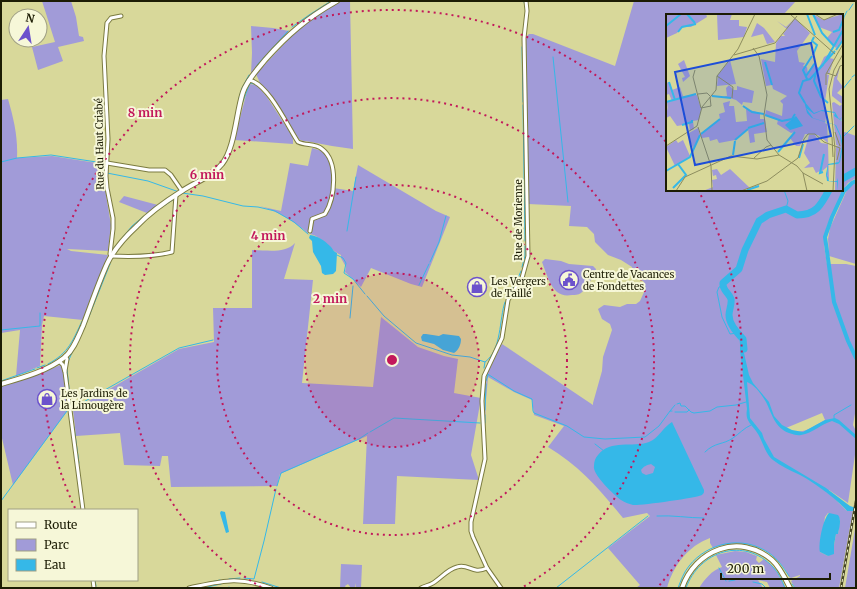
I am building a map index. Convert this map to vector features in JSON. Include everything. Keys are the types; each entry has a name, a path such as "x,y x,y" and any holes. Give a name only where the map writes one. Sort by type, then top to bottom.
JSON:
{"street":[{"path":"1,384 36,372 59,361 65,356 76,342 112,256 118,246 137,225 149,215 180,192 217,169 229,152 243,92 249,80 294,30 308,18 337,1"},
{"name":"Rue de Morienne","path":"501,588 487,568 470,531 485,459 482,401 484,376 502,338 508,300 522,278 528,256 524,38 527,11 526,1"},
{"name":"Rue du Haut Criabé","path":"112,256 110,254 113,218 106,182 107,106 104,56 106,26 108,21 111,18 121,16"},
{"path":"249,80 255,81 266,92 298,142 322,148 332,162 334,176 330,203 325,214 312,219 310,231"},
{"path":"107,163 149,170 165,170 169,172 180,192 172,252 160,255 112,256"},
{"path":"64,372 67,359 65,356"},
{"path":"59,361 63,365 83,509"},
{"path":"682,588 688,574 700,560 714,551 734,547 750,548 768,557 781,570 790,588"},
{"path":"421,588 432,584 454,567 466,567 477,571 487,568"},
{"path":"190,588 232,580 249,581 271,588"}],"green space":[{"path":"42,1 71,1 76,17 79,36 83,37 84,41 58,47 63,61 38,70 32,48 48,48 48,44 55,42 48,20 48,8 44,8"},
{"path":"342,1 350,1 353,149 299,139 270,94 260,83 256,74 299,28 312,18"},
{"path":"634,1 796,1 784,14 666,14 666,191 828,191 821,205 809,213 797,215 788,209 798,216 809,214 823,205 830,191 843,191 843,180 856,172 856,178 845,187 827,226 824,245 827,264 846,264 856,266 856,408 853,425 856,431 856,448 848,503 829,490 828,493 847,511 853,510 839,588 795,588 791,581 800,575 791,578 789,577 781,564 772,555 764,550 757,546 740,543 722,545 713,548 710,543 710,538 695,546 682,558 673,572 667,588 636,588 640,585 608,548 650,516 647,513 623,518 598,488 580,470 548,447 564,426 534,415 532,400 514,392 488,377 486,424 485,398 487,373 502,344 593,405 602,371 603,357 612,330 610,324 602,319 598,309 604,305 620,307 627,304 636,304 640,301 645,290 644,282 633,273 632,267 621,260 608,255 595,242 594,234 587,227 569,226 571,206 528,204 526,37 529,34 533,34 615,66","holes":["822,413 825,420 802,431 797,432 786,428","828,513 840,519 834,550 828,556 820,552 825,517"]},
{"path":"251,26 289,31 251,74 252,53"},
{"path":"249,84 257,85 267,97 291,134 293,144 234,140"},
{"path":"8,99 15,128 17,158 52,156 103,164 102,171 111,225 108,251 67,249 71,251 108,255 83,320 44,316 42,325 40,366 16,376 20,330 1,333 1,100"},
{"path":"843,133 856,136 856,169 843,177"},
{"path":"312,148 325,152 331,159 333,188 353,191 358,165 436,211 450,217 422,287 371,268 361,287 345,272 346,267 341,255 319,238 310,234 311,231 308,233 285,217 259,206 281,211 290,163 308,166"},
{"path":"856,183 856,264 829,256 828,239 830,228 847,190 850,186"},
{"path":"124,196 158,205 147,213 119,202"},
{"path":"295,243 284,279 313,280 302,383 373,387 381,317 418,347 458,359 454,393 481,398 471,455 479,480 397,476 395,524 363,524 367,436 280,474 277,486 171,487 168,456 162,456 160,466 124,465 120,433 76,436 73,410 179,349 214,342 213,308 252,308 252,250 281,250 286,249"},
{"path":"545,259 561,261 569,264 593,266 596,269 589,283 581,293 576,295 565,295 560,294 552,286 542,262"},
{"path":"60,365 63,370 68,410 13,485 1,434 1,387 40,374"},
{"path":"856,523 856,588 845,588"},
{"path":"735,551 746,552 757,556 756,560 759,563 764,559 775,569 785,587 770,588 767,582 758,580 763,588 699,588 712,573 718,568 722,567 716,555"},
{"path":"341,564 362,565 361,588 356,588 356,583 355,588 351,588 348,584 345,586 346,588 340,588"}],"water":[{"path":"310,235 316,236 324,241 337,253 336,271 333,274 325,275 322,273 321,266 313,252 312,241 309,238"},
{"path":"423,334 459,336 461,339 460,345 454,353 443,350 434,344 422,341 421,337"},
{"path":"744,340 744,353 749,375 753,383 769,402 774,416 782,425 792,430 803,432 825,420 835,418 856,435 856,439 839,424 832,421 801,435 795,435 784,431 774,420 760,393 753,385 747,382 750,418 762,433 774,457 826,488 850,506 856,508 856,511 847,511 817,485 779,464 768,454 758,435 748,421 740,350 740,342"},
{"path":"672,422 704,490 704,493 702,495 690,498 637,505 631,505 621,500 596,474 594,470 594,462 596,457 603,450 615,445 642,444 649,442 656,438","holes":["651,464 655,467 653,473 646,475 642,473 641,470 647,465"]},
{"path":"221,511 225,512 229,532 226,533 220,513"},
{"path":"829,513 838,515 840,522 838,534 836,534 834,554 828,556 820,552 820,538 823,526"}],"waterway":[{"path":"292,27 331,1"},
{"path":"524,1 525,7"},
{"path":"849,10 853,4"},
{"path":"843,22 847,11"},
{"path":"257,65 288,31"},
{"path":"522,47 523,102"},
{"path":"553,57 568,202"},
{"path":"852,77 856,74"},
{"path":"239,98 242,88 249,75"},
{"path":"843,89 851,79"},
{"path":"242,104 250,83 254,84"},
{"path":"523,105 525,241"},
{"path":"843,137 854,126"},
{"path":"1,162 17,158 51,155 103,163 103,172"},
{"path":"843,178 856,171"},
{"path":"107,173 148,181 179,192"},
{"path":"347,231 356,177"},
{"path":"856,181 844,191 825,237 834,302 848,341 856,358"},
{"path":"784,191 788,201 786,209"},
{"path":"744,349 743,339 730,322 729,315 731,299 724,288 723,283 739,269 745,250 759,221 768,215 786,209 797,215 809,213 820,205 828,191"},
{"path":"182,193 275,211 294,222 308,234"},
{"path":"155,212 174,199"},
{"path":"114,248 132,226 156,206"},
{"path":"430,262 439,242 446,216"},
{"path":"522,267 525,256 525,246"},
{"path":"337,255 343,258 346,263 344,273 353,279 365,294"},
{"path":"86,324 110,264"},
{"path":"419,285 429,264"},
{"path":"507,296 521,271"},
{"path":"350,318 353,286"},
{"path":"722,286 719,287 717,292 722,317 730,334 737,333"},
{"path":"367,296 384,316 416,343 452,355 470,357 485,362 484,368"},
{"path":"485,362 490,357 497,342 505,302"},
{"path":"1,330 40,326 40,313"},
{"path":"48,364 55,360 70,346 82,321"},
{"path":"73,408 179,348 213,340"},
{"path":"68,362 74,348"},
{"path":"37,368 45,365"},
{"path":"1,381 35,369"},
{"path":"67,369 72,416"},
{"path":"486,373 514,391 532,399 534,413 567,426 584,437 605,439 645,437 659,426 670,411 672,411"},
{"path":"486,381 488,375"},
{"path":"485,410 486,384"},
{"path":"677,404 680,403 681,406 685,406 694,413 710,411 717,407 736,405 746,402"},
{"path":"670,411 675,405"},
{"path":"834,419 834,415 851,405"},
{"path":"675,412 687,412 689,410"},
{"path":"1,501 67,411"},
{"path":"485,415 485,423"},
{"path":"370,432 394,418 480,423"},
{"path":"705,452 712,447 729,440 751,425"},
{"path":"74,427 79,463"},
{"path":"277,486 281,473 359,439 368,433"},
{"path":"595,444 604,451"},
{"path":"244,578 254,579 276,489"},
{"path":"556,588 648,516"},
{"path":"657,516 704,518"},
{"path":"678,588 681,579 689,566 697,558 706,551 726,544 737,543 759,547 775,558 789,576"},
{"path":"686,588 692,575 701,565 712,557 724,552 736,550 749,552 761,557 775,569 785,588"},
{"path":"719,568 726,581"},
{"path":"229,579 240,578"},
{"path":"211,582 220,580"},
{"path":"729,581 735,580"},
{"path":"95,581 96,586"},
{"path":"262,582 281,588"},
{"path":"753,582 762,584 766,588"},
{"path":"207,587 221,584"},
{"path":"792,584 795,588"}],"railway":[{"path":"841,588 856,501"}],"place":[{"name":"Centre de Vacances de Fondettes","path":"569,280"},
{"name":"Les Vergers de Taillé","path":"477,287"},
{"name":"Les Jardins de la Limougère","path":"47,399"}]}
